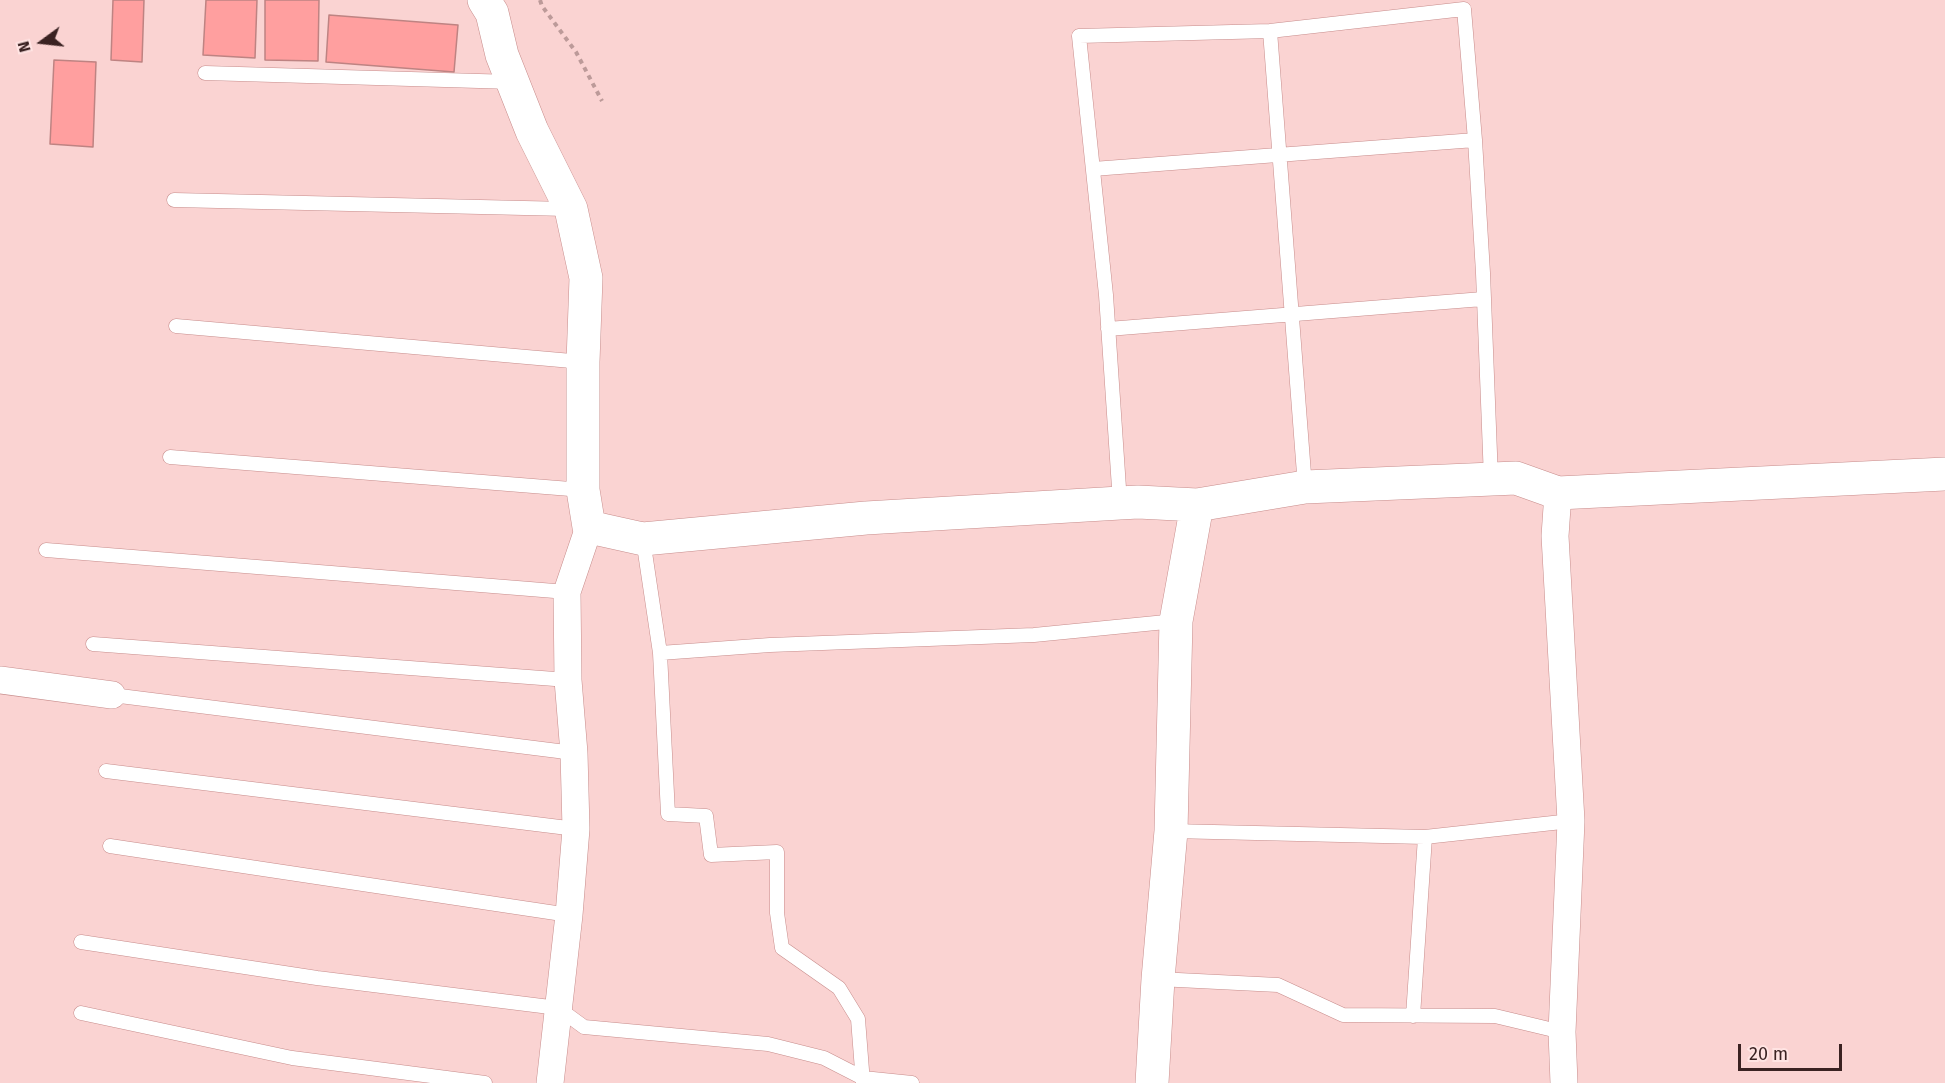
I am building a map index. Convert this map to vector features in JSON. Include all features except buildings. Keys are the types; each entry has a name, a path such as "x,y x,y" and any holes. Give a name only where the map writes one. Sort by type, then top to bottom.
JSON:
{"street":[{"path":"484,0 492,13 502,55 515,82 532,131 571,209 586,278 583,362 583,490 589,527 567,592 568,680 574,753 576,829 550,1083"},
{"path":"589,527 644,539 866,518 1120,503 1197,505 1305,487 1516,478 1558,493 1945,474"},
{"path":"1558,493 1555,536 1571,821 1562,1032 1564,1083"},
{"path":"1152,1083 1158,979 1171,831 1176,621 1197,505"},
{"path":"0,680 112,695"}],"lane":[{"path":"1120,503 1108,328 1079,36 1270,31 1464,9 1475,140 1491,479"},
{"path":"1270,31 1305,487"},
{"path":"205,73 515,82"},
{"path":"1093,169 1475,140"},
{"path":"174,200 571,209"},
{"path":"1108,328 1484,299"},
{"path":"176,326 583,362"},
{"path":"170,457 583,490"},
{"path":"644,539 660,653 668,814 706,816 711,855 777,852 777,913 782,948 839,988 858,1019 863,1080"},
{"path":"46,550 567,592"},
{"path":"660,653 770,645 1034,635 1176,621"},
{"path":"93,644 568,680"},
{"path":"112,695 574,753"},
{"path":"106,771 576,829"},
{"path":"1171,831 1425,837 1571,821"},
{"path":"1413,1016 1425,837"},
{"path":"110,846 569,915"},
{"path":"81,942 317,978 558,1008 584,1027 768,1044 824,1058 863,1080 912,1083"},
{"path":"1158,979 1278,985 1343,1015 1495,1016 1562,1032"},
{"path":"81,1013 292,1058 485,1083"}],"path":[{"path":"540,0 576,52 602,101"}]}
